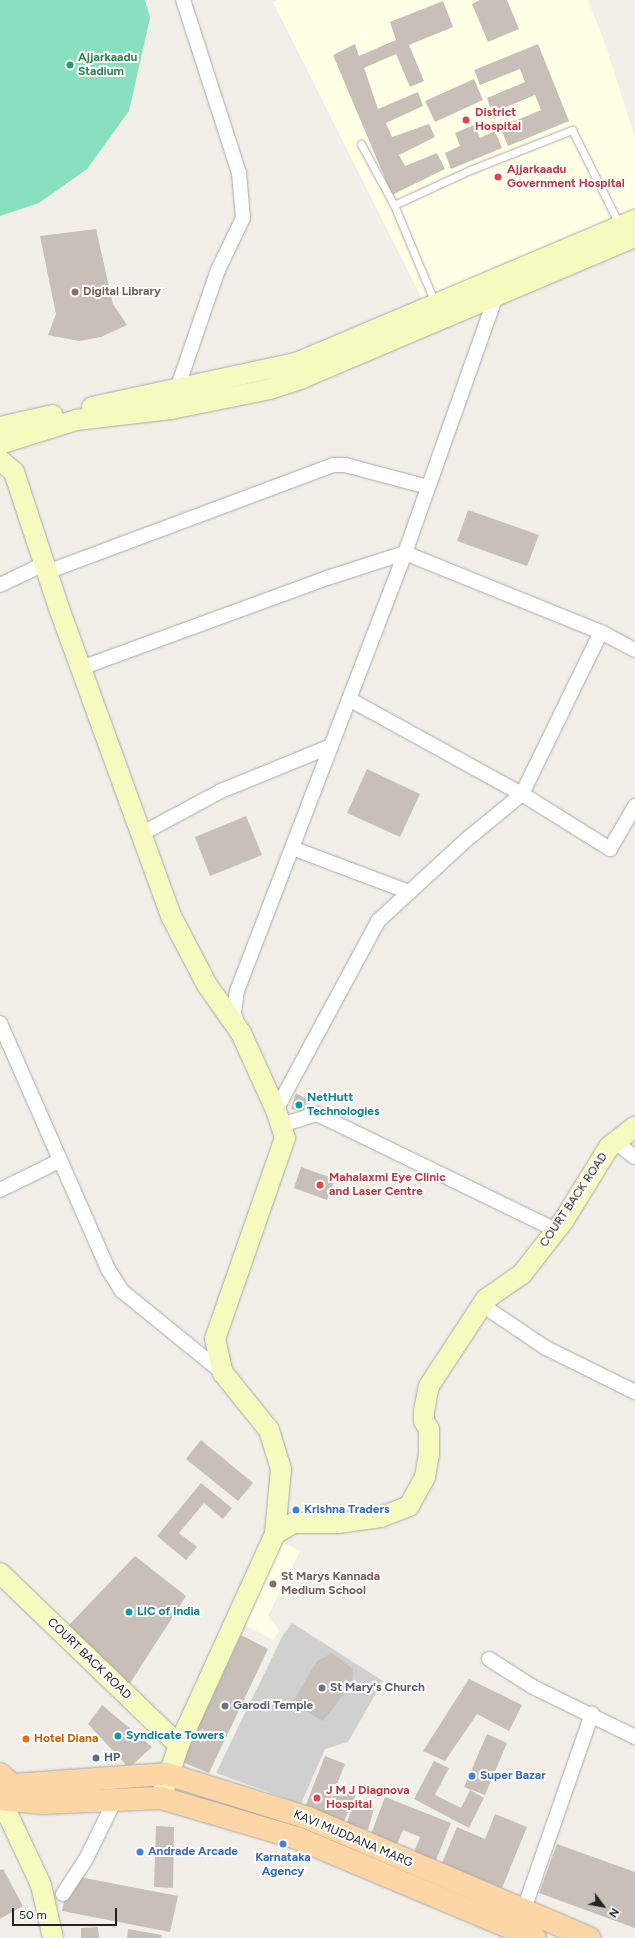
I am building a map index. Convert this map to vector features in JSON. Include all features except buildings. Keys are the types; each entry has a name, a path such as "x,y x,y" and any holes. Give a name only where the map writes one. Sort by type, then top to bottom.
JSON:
{"main road":[{"name":"KAVI MUDDANA MARG","path":"3,1789 167,1774 308,1818 523,1912 589,1938"},
{"name":"KAVI MUDDANA MARG","path":"3,1789 44,1804 161,1798 297,1838 535,1938"}],"street":[{"path":"178,389 218,270 243,218 239,173 184,0"},
{"path":"0,444 76,420 171,409 270,389 300,379 494,288 630,228"},
{"path":"0,426 296,363 435,303 494,288"},
{"path":"223,1373 215,1339 285,1138 279,1117 240,1033 234,1014 237,991 405,553 494,288"},
{"path":"0,460 14,472 45,568 171,916 207,986 240,1033"},
{"path":"0,585 333,465 345,465 428,487"},
{"path":"81,668 327,578 405,553 601,632 635,650"},
{"path":"279,1117 378,921 466,840 522,794 601,632"},
{"path":"349,699 522,794 610,849 635,806"},
{"path":"141,834 222,791 331,746"},
{"path":"292,848 409,892"},
{"path":"0,1023 108,1269 122,1291 223,1373 269,1430 281,1469 275,1534 179,1745 167,1774 161,1798"},
{"path":"279,1117 317,1114 556,1230"},
{"name":"COURT BACK ROAD","path":"275,1534 293,1523 338,1523 381,1517 409,1506 425,1477 429,1455 428,1429 424,1416 429,1386 482,1305 522,1274 556,1230 609,1147 635,1127"},
{"path":"615,1142 635,1157"},
{"path":"0,1190 60,1161"},
{"path":"482,1305 546,1348 635,1392"},
{"name":"COURT BACK ROAD","path":"0,1573 179,1745"},
{"path":"489,1660 533,1687 592,1714 635,1737"},
{"path":"523,1912 592,1714"},
{"path":"3,1789 41,1885 53,1938"},
{"path":"63,1894 86,1859 115,1800"}],"lane":[{"path":"394,205 470,170 572,130 630,228"},
{"path":"361,144 394,205 435,303"}],"shaded area":[{"name":"Ajjarkaadu Government Hospital","path":"278,0 588,0 606,47 635,138 635,216 423,301 273,2"},
{"name":"St Marys Kannada Medium School","path":"282,1542 300,1551 268,1616 279,1631 273,1640 245,1625"},
{"path":"292,1623 383,1681 348,1742 325,1749 301,1804 216,1773 283,1635"}],"green space":[{"name":"Ajjarkaadu Stadium","path":"0,0 145,0 150,18 129,111 87,169 39,203 0,216"}],"place":[{"name":"Ajjarkaadu Stadium","path":"70,65"},
{"name":"District Hospital","path":"466,120"},
{"name":"Ajjarkaadu Government Hospital","path":"498,177"},
{"name":"Digital Library","path":"75,292"},
{"name":"NetHutt Technologies","path":"299,1105"},
{"name":"Mahalaxmi Eye Clinic and Laser Centre","path":"320,1185"},
{"name":"Krishna Traders","path":"296,1510"},
{"name":"St Marys Kannada Medium School","path":"273,1584"},
{"name":"LIC of India","path":"129,1612"},
{"name":"St Mary's Church","path":"322,1688"},
{"name":"Garodi Temple","path":"225,1706"},
{"name":"Syndicate Towers","path":"118,1736"},
{"name":"Hotel Diana","path":"26,1739"},
{"name":"HP","path":"96,1758"},
{"name":"Super Bazar","path":"472,1776"},
{"name":"J M J Diagnova Hospital","path":"317,1798"},
{"name":"Karnataka Agency","path":"283,1844"},
{"name":"Andrade Arcade","path":"140,1852"}]}
